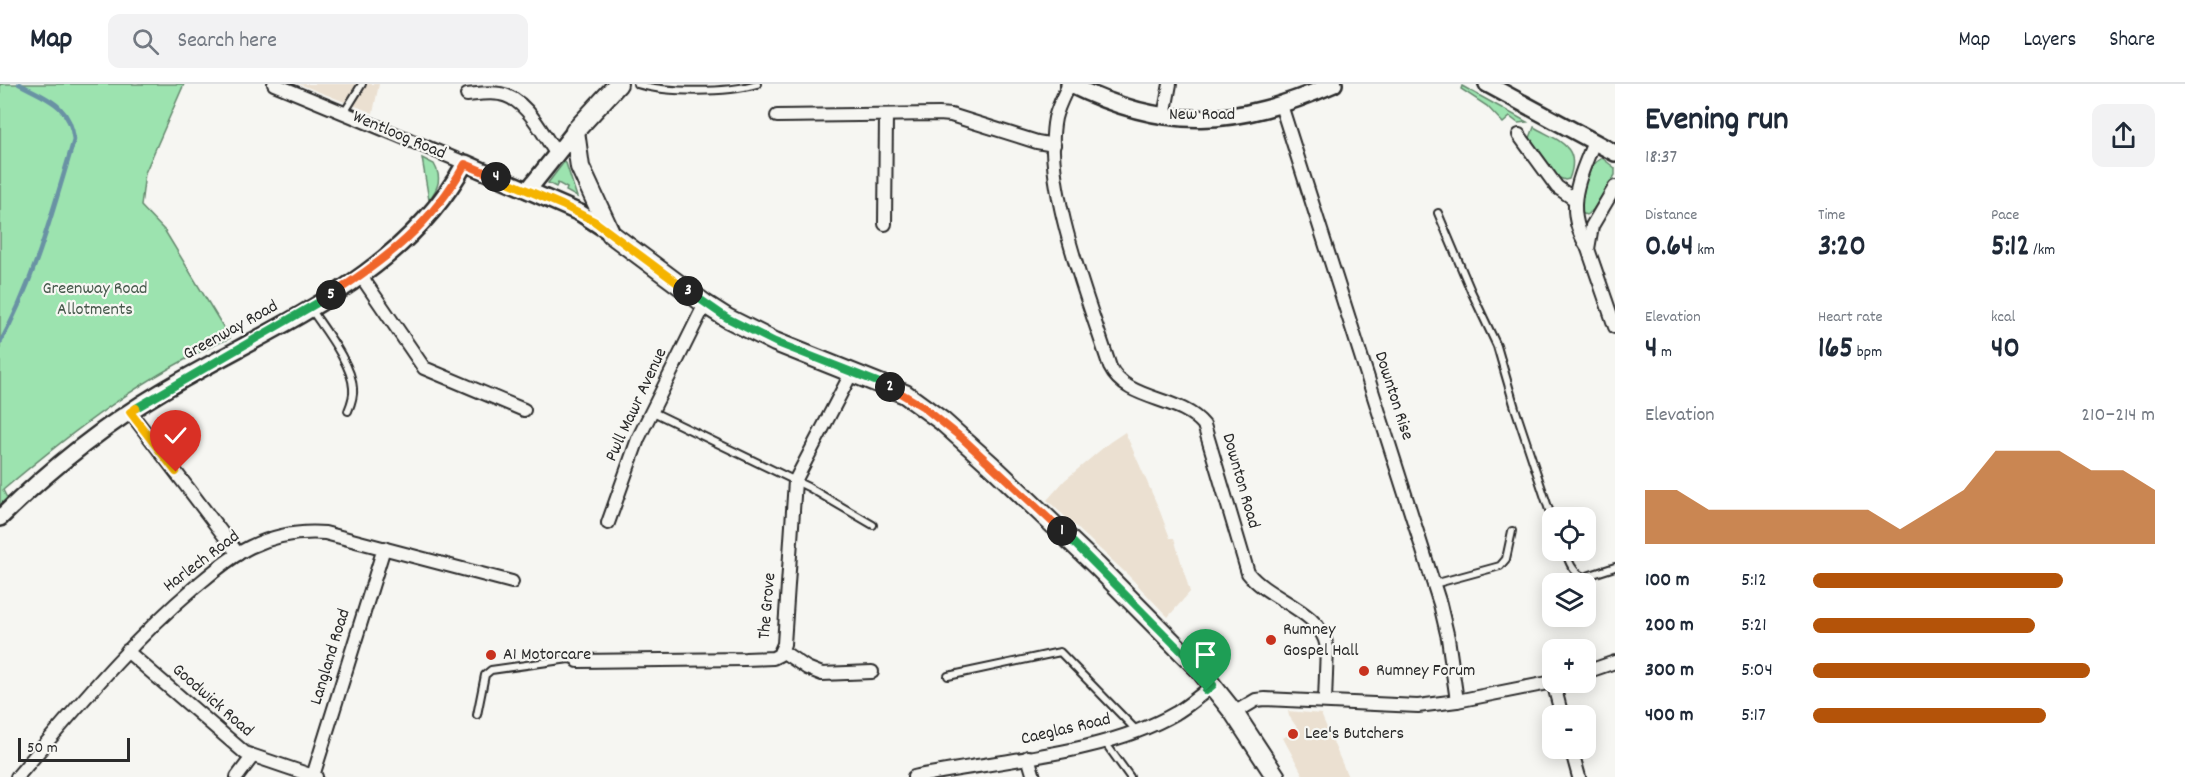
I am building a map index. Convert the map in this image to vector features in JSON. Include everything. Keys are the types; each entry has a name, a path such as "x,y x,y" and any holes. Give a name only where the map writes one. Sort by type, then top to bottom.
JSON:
{"main road":[{"path":"611,234 580,167 575,131 618,84"},
{"name":"Wentloog Road","path":"611,234 705,304 775,342 905,394 963,439 1098,567 1213,685 1276,777"}],"street":[{"name":"Wentloog Road","path":"274,84 580,213 611,234"},
{"name":"New Road","path":"1069,84 1115,105 1164,116 1194,119 1235,117 1281,105 1334,84"},
{"name":"Downton Road","path":"1069,84 1056,116 1054,145 1057,184 1065,221 1114,376 1128,387 1192,414 1204,425 1248,573 1312,621 1325,639 1325,701"},
{"path":"1164,116 1170,84"},
{"path":"1487,84 1615,153"},
{"path":"467,95 499,93 513,98 524,108 556,153"},
{"name":"Downton Rise","path":"1281,105 1434,584 1448,638 1457,701"},
{"path":"885,224 886,115"},
{"path":"777,116 951,115 1037,142 1054,145"},
{"path":"528,190 575,131"},
{"path":"1519,135 1557,187 1574,199"},
{"path":"1593,142 1575,190 1574,199 1578,225 1615,327"},
{"name":"Greenway Road","path":"0,518 69,455 130,412 311,308 361,276 395,250 423,224 440,203 465,164"},
{"path":"1588,249 1592,226 1615,187"},
{"path":"361,276 424,368 524,410"},
{"name":"Pwll Mawr Avenue","path":"608,523 629,461 651,411 705,304"},
{"name":"The Grove","path":"578,661 745,659 773,658 779,655 784,644 795,481 852,372"},
{"path":"130,412 238,554"},
{"name":"Harlech Road","path":"17,777 127,651 163,614 238,554 273,538 311,532 340,536 512,582"},
{"name":"Langland Road","path":"315,776 384,548"},
{"name":"Goodwick Road","path":"127,651 235,747 252,757 315,776"},
{"path":"782,651 807,668 822,674 872,672"},
{"path":"1596,669 1615,662"},
{"path":"1234,713 1257,700 1265,699 1401,706 1457,701 1542,684"},
{"name":"Caeglas Road","path":"915,777 1103,741 1178,712 1213,685"},
{"path":"237,777 252,757"},
{"path":"1028,757 1034,777"},
{"path":"1574,759 1579,777"},
{"path":"961,777 972,767"}],"lane":[{"path":"344,113 362,84"},
{"path":"638,84 647,87 705,90 757,84"},
{"path":"1438,213 1497,346 1548,507"},
{"path":"311,308 352,378 353,388 348,411"},
{"path":"651,411 795,481 873,525"},
{"path":"1434,584 1500,566 1506,559 1512,531"},
{"path":"1568,561 1570,566 1584,577 1615,567"},
{"path":"948,676 1060,652 1136,730"},
{"path":"477,715 485,675 491,670 568,659 578,661"},
{"path":"1103,741 1130,777"}],"shaded area":[{"path":"299,84 379,84 373,113"},
{"path":"1125,432 1170,538 1174,538 1190,592 1168,617 1128,575 1047,500 1065,480"},
{"path":"1288,711 1321,714 1348,777 1304,777 1283,738 1298,729"}],"green space":[{"name":"Greenway Road Allotments","path":"0,84 184,84 145,173 141,206 165,231 230,338 170,368 111,405 3,490 7,498 0,505"},
{"path":"1462,86 1527,122 1518,123 1510,117 1503,123 1487,106 1461,89"},
{"path":"1534,127 1559,141 1570,152 1572,168 1569,179 1557,177 1531,144 1530,138"},
{"path":"422,158 434,164 439,178 437,187 429,200"},
{"path":"1602,158 1615,168 1615,175 1593,210 1586,215 1581,213 1580,206 1584,182 1591,168"},
{"path":"564,162 577,197 558,183 556,187 548,183"}],"waterway":[{"path":"0,343 33,269 74,140 68,119 56,104 19,84"}],"place":[{"name":"Rumney Gospel Hall","path":"1271,640"},
{"name":"A1 Motorcare","path":"491,655"},
{"name":"Rumney Forum","path":"1364,671"},
{"name":"Lee's Butchers","path":"1293,734"}],"route":[{"path":"176,472 130,412 311,308 382,261 411,237 431,215 465,164 594,221 705,304 751,331 806,355 886,385 922,406 963,439 1143,611 1213,685 1206,691"}]}
